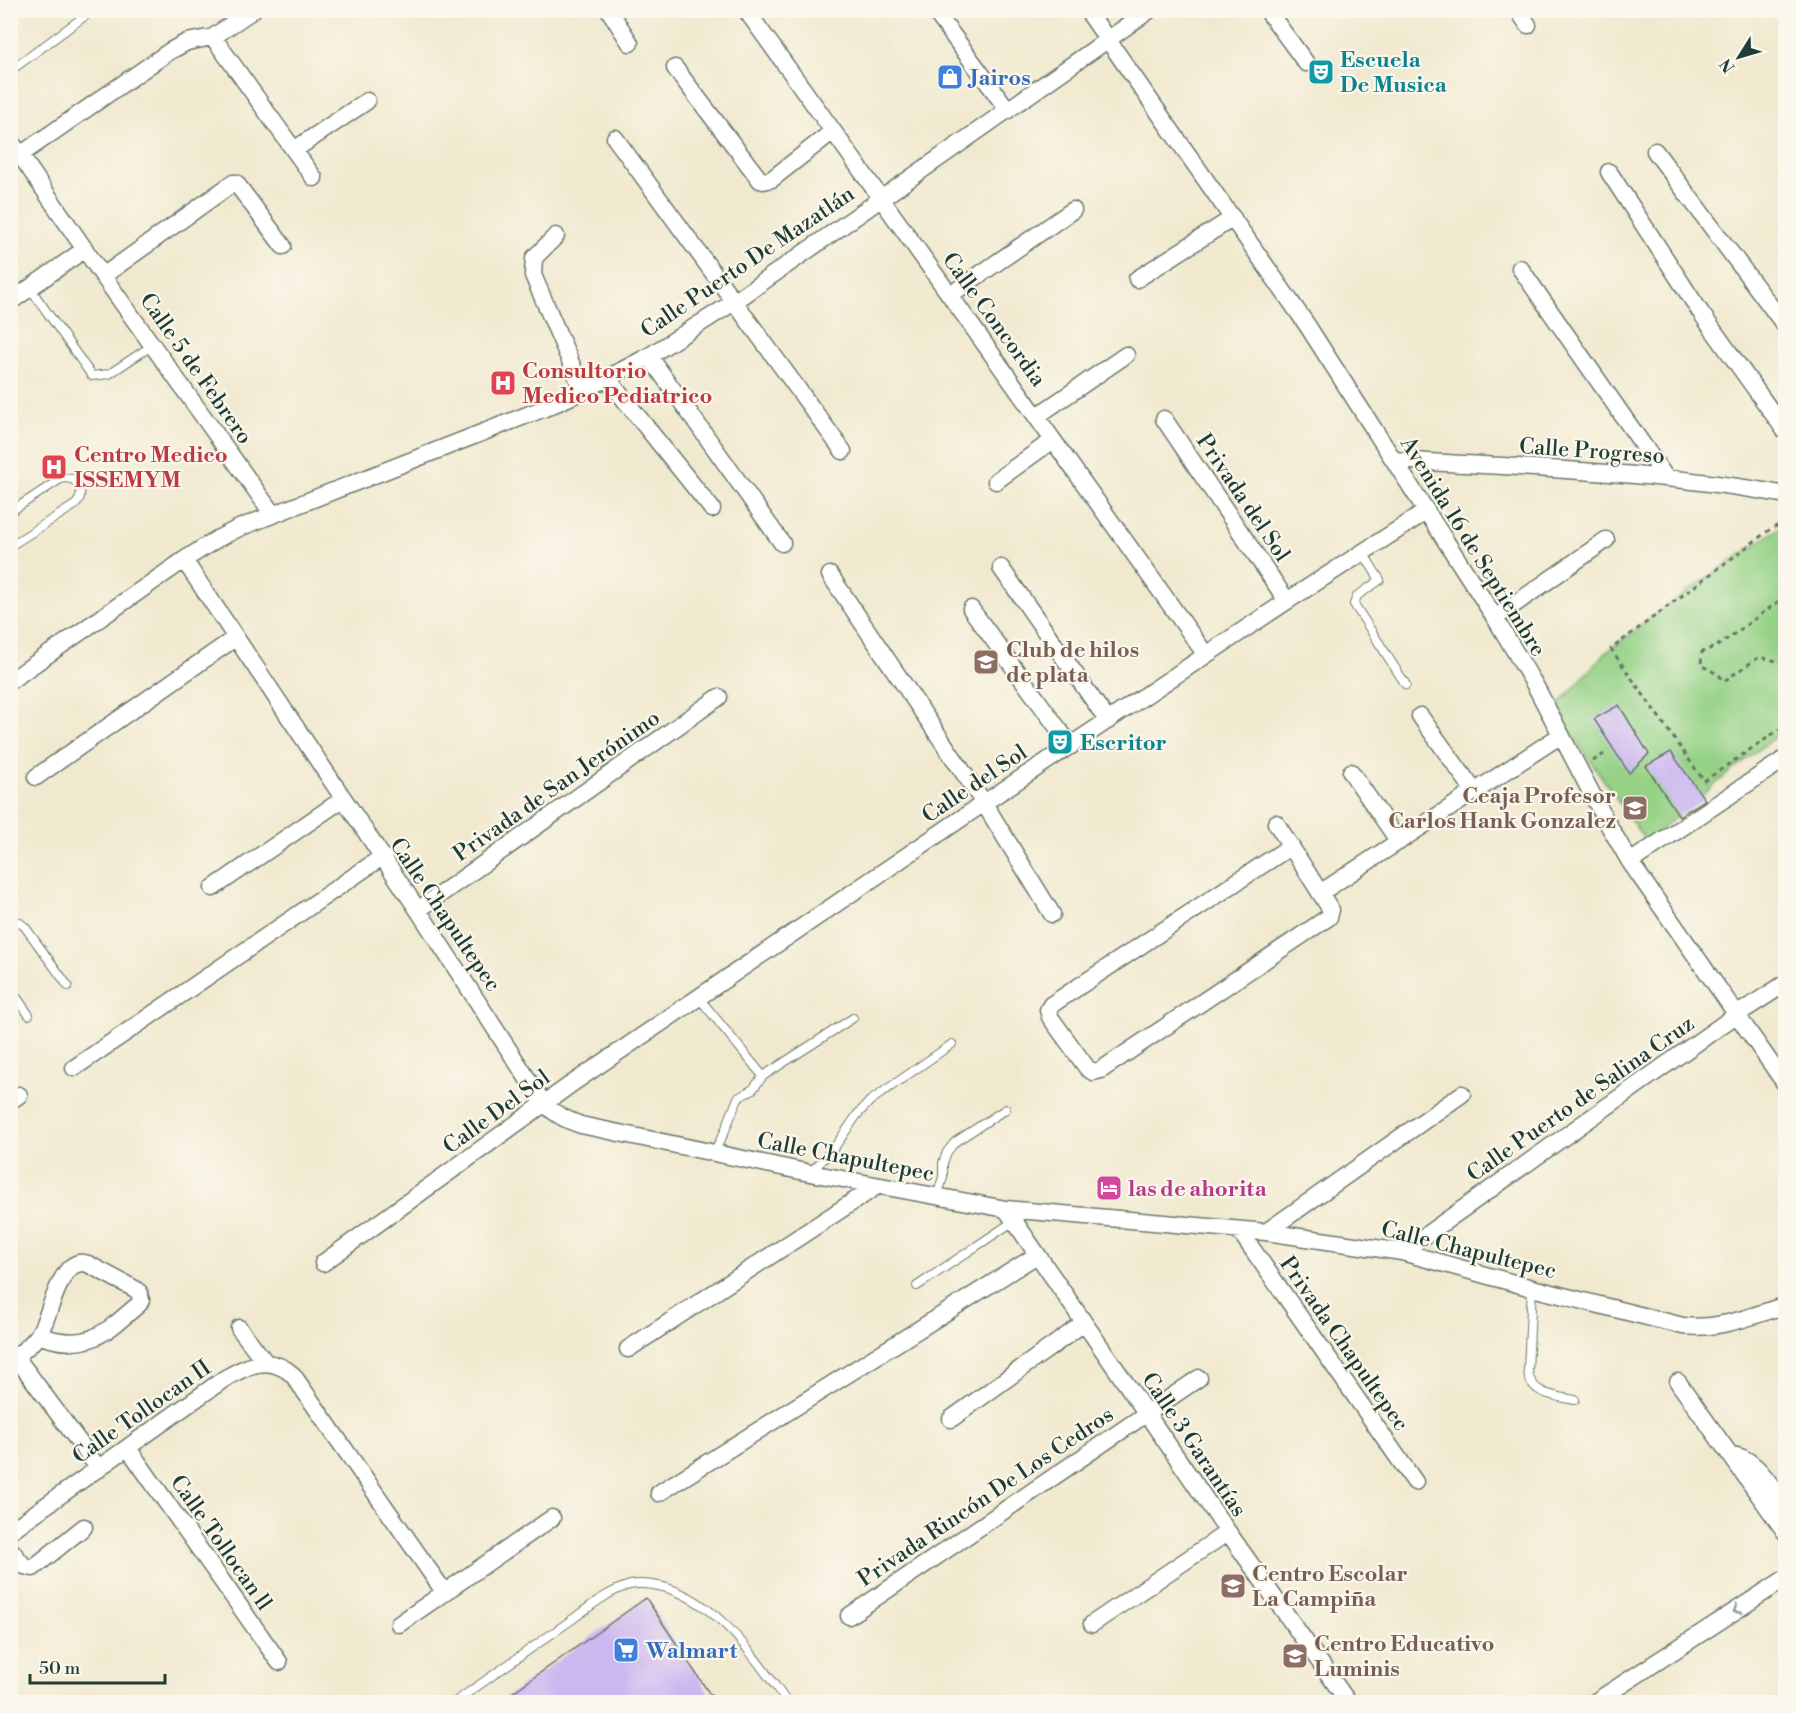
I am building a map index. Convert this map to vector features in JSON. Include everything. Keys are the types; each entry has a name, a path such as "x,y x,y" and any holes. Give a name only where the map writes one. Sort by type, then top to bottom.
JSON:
{"street":[{"path":"20,154 170,51 187,42 213,37 254,10"},
{"path":"609,10 630,43"},
{"name":"Calle Concordia","path":"746,10 1206,655"},
{"path":"934,10 1008,110"},
{"name":"Avenida 16 de Septiembre","path":"1087,10 1307,325 1495,618 1562,735 1630,862 1785,1085"},
{"name":"Calle Puerto De Mazatlán","path":"10,681 217,539 273,513 545,408 584,391 649,356 734,302 1109,41 1150,10"},
{"path":"1267,10 1306,63"},
{"path":"1518,10 1528,25"},
{"path":"213,37 314,178"},
{"path":"675,68 760,180 772,179 833,130"},
{"path":"294,150 366,101"},
{"path":"615,138 843,451"},
{"name":"Calle 5 de Febrero","path":"10,140 103,276 273,513"},
{"path":"1655,151 1785,327"},
{"path":"1609,172 1701,313 1785,432"},
{"path":"103,276 233,183 236,183 283,246"},
{"path":"951,295 1073,210"},
{"path":"1137,279 1233,218"},
{"path":"556,236 534,258 533,275 584,391"},
{"path":"10,302 85,249"},
{"path":"1520,268 1666,478"},
{"path":"1037,416 1126,355"},
{"path":"649,356 782,543"},
{"path":"608,378 712,509"},
{"name":"Privada del Sol","path":"1164,419 1287,601"},
{"path":"996,481 1053,440"},
{"name":"Calle Progreso","path":"1394,460 1666,478 1785,495"},
{"name":"Calle del Sol","path":"699,998 984,803 1287,601 1427,511"},
{"path":"1495,618 1606,540"},
{"name":"Calle Chapultepec","path":"184,560 418,910 544,1104 562,1118 581,1125 937,1197 1010,1215 1266,1232 1402,1252 1683,1326 1721,1325 1785,1305"},
{"path":"1001,568 1107,721"},
{"path":"830,575 984,803 1052,914"},
{"path":"971,609 1071,746"},
{"path":"36,777 236,638"},
{"name":"Privada de San Jerónimo","path":"418,910 719,697"},
{"path":"1420,716 1475,792"},
{"path":"1320,893 1562,735"},
{"path":"1630,862 1785,758"},
{"path":"1351,772 1399,842"},
{"path":"213,888 343,799"},
{"path":"1276,823 1330,910 1326,920 1101,1070 1093,1072 1087,1068 1050,1017 1048,1010 1051,1005 1290,846"},
{"path":"74,1068 382,857"},
{"name":"Calle Puerto de Salina Cruz","path":"1402,1252 1736,1015 1785,983"},
{"name":"Calle Del Sol","path":"322,1263 544,1104 699,998"},
{"path":"1266,1232 1462,1094"},
{"path":"628,1349 877,1186"},
{"name":"Calle 3 Garantías","path":"1010,1215 1348,1702"},
{"name":"Privada Chapultepec","path":"1239,1230 1415,1482"},
{"path":"659,1493 1037,1255"},
{"path":"38,1335 67,1343 93,1339 104,1333 139,1304 141,1296 135,1289 88,1264 72,1265 64,1274 38,1335 13,1359 99,1469"},
{"path":"951,1419 1084,1323"},
{"path":"239,1328 266,1363 284,1367 293,1375 445,1593"},
{"name":"Calle Tollocan II","path":"10,1531 224,1379 240,1370 266,1363"},
{"name":"Privada Rincón De Los Cedros","path":"849,1616 1199,1378"},
{"path":"1678,1382 1785,1533"},
{"name":"Calle Tollocan ll","path":"128,1448 279,1662"},
{"path":"1730,1455 1748,1459 1755,1465 1785,1506"},
{"path":"399,1624 552,1518"},
{"path":"10,1549 24,1566 33,1568 84,1527"},
{"path":"1092,1624 1228,1532"},
{"path":"1595,1702 1785,1578"}],"lane":[{"path":"10,71 93,10"},
{"path":"30,288 92,376 109,374 153,345"},
{"path":"10,512 62,478 74,479 81,491 80,499 75,505 10,546"},
{"path":"1363,553 1380,580 1357,596 1354,604 1406,685"},
{"path":"10,922 19,922 25,927 68,986"},
{"path":"10,988 29,1015"},
{"path":"699,998 763,1076"},
{"path":"714,1152 738,1098 753,1089 763,1076 853,1018"},
{"path":"810,1173 838,1143 857,1115 870,1101 952,1044"},
{"path":"937,1197 947,1152 956,1142 1006,1109"},
{"path":"916,1286 1010,1215"},
{"path":"1532,1288 1528,1370 1530,1381 1533,1386 1545,1394 1575,1400"},
{"path":"455,1702 599,1600 630,1585 643,1583 675,1590 697,1602 726,1626 750,1651 787,1702"}],"path":[{"path":"1785,522 1772,528 1611,649 1704,781 1785,725"},
{"path":"1785,596 1719,645 1702,652 1701,665 1719,675 1724,681 1759,657 1785,663"}],"green space":[{"path":"1785,524 1785,729 1646,842 1555,709 1604,654 1667,606"}],"building":[{"path":"1619,705 1649,754 1629,773 1594,719"},
{"path":"1671,752 1705,800 1679,816 1646,766"},
{"name":"Walmart","path":"646,1598 715,1702 499,1702"}],"place":[{"name":"Escuela De Musica","path":"1321,72"},
{"name":"Jairos","path":"950,77"},
{"name":"Consultorio Medico Pediatrico","path":"503,383"},
{"name":"Centro Medico ISSEMYM","path":"54,467"},
{"name":"Club de hilos de plata","path":"986,662"},
{"name":"Escritor","path":"1060,742"},
{"name":"Ceaja Profesor Carlos Hank Gonzalez","path":"1635,808"},
{"name":"las de ahorita","path":"1109,1188"},
{"name":"Centro Escolar La Campiña","path":"1233,1586"},
{"name":"Walmart","path":"626,1650"},
{"name":"Centro Educativo Luminis","path":"1295,1656"}]}
